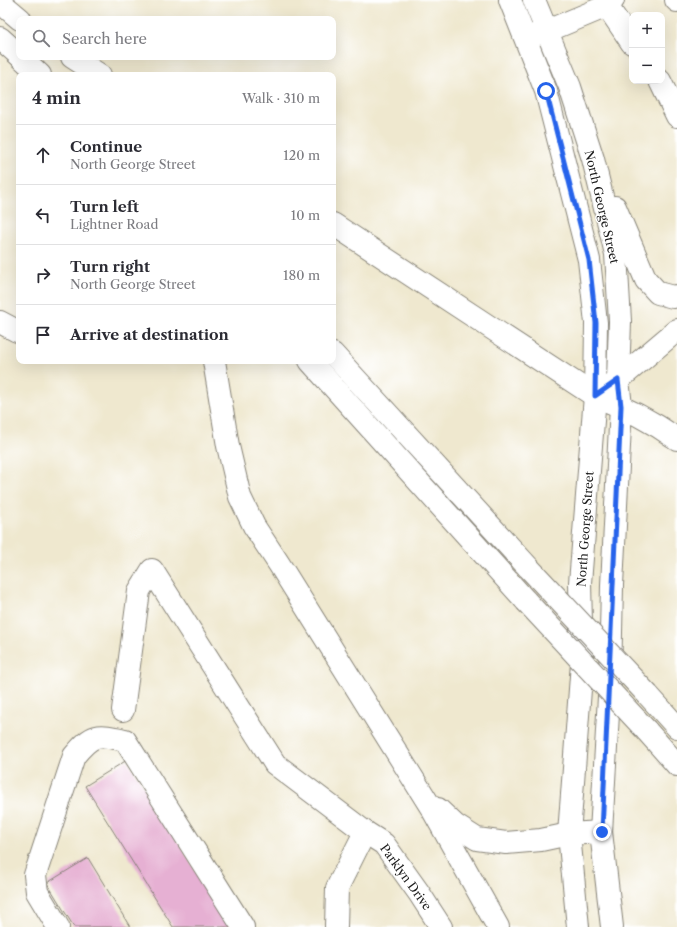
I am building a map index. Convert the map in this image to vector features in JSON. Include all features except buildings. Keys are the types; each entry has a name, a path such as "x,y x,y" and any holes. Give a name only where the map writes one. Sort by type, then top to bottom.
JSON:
{"main road":[{"name":"North George Street","path":"510,0 546,91 589,260 596,323 595,396 580,583 582,663 569,834 578,927"},
{"name":"North George Street","path":"534,0 570,87 593,159 616,254 620,321 618,380 621,406 612,585 610,680 602,832 612,927"},
{"path":"0,2 16,16"},
{"path":"525,38 547,31 610,3 629,38"},
{"path":"0,38 16,52"},
{"path":"24,60 37,72"},
{"path":"64,60 74,72"},
{"path":"77,60 95,72"},
{"path":"661,84 677,116"},
{"path":"593,159 646,280 658,293 673,297 677,296"},
{"path":"336,226 595,396 621,406 659,426 677,440"},
{"path":"595,396 618,380 677,330"},
{"path":"336,357 677,727"},
{"path":"214,364 228,446 240,497 254,526 422,794 498,927"},
{"path":"313,364 526,601 677,765"},
{"name":"Parklyn Drive","path":"123,710 138,591 152,570 275,764 365,832 384,844 441,927"},
{"path":"58,927 37,892 35,875 74,756 85,742 102,735 125,740 243,927"},
{"path":"422,794 455,825 477,839 506,843 540,840 569,834 602,832"},
{"path":"336,927 337,888 365,832"}],"route":[{"path":"546,91 589,260 596,323 595,396 618,380 621,406 612,585 610,680 602,832"}]}
